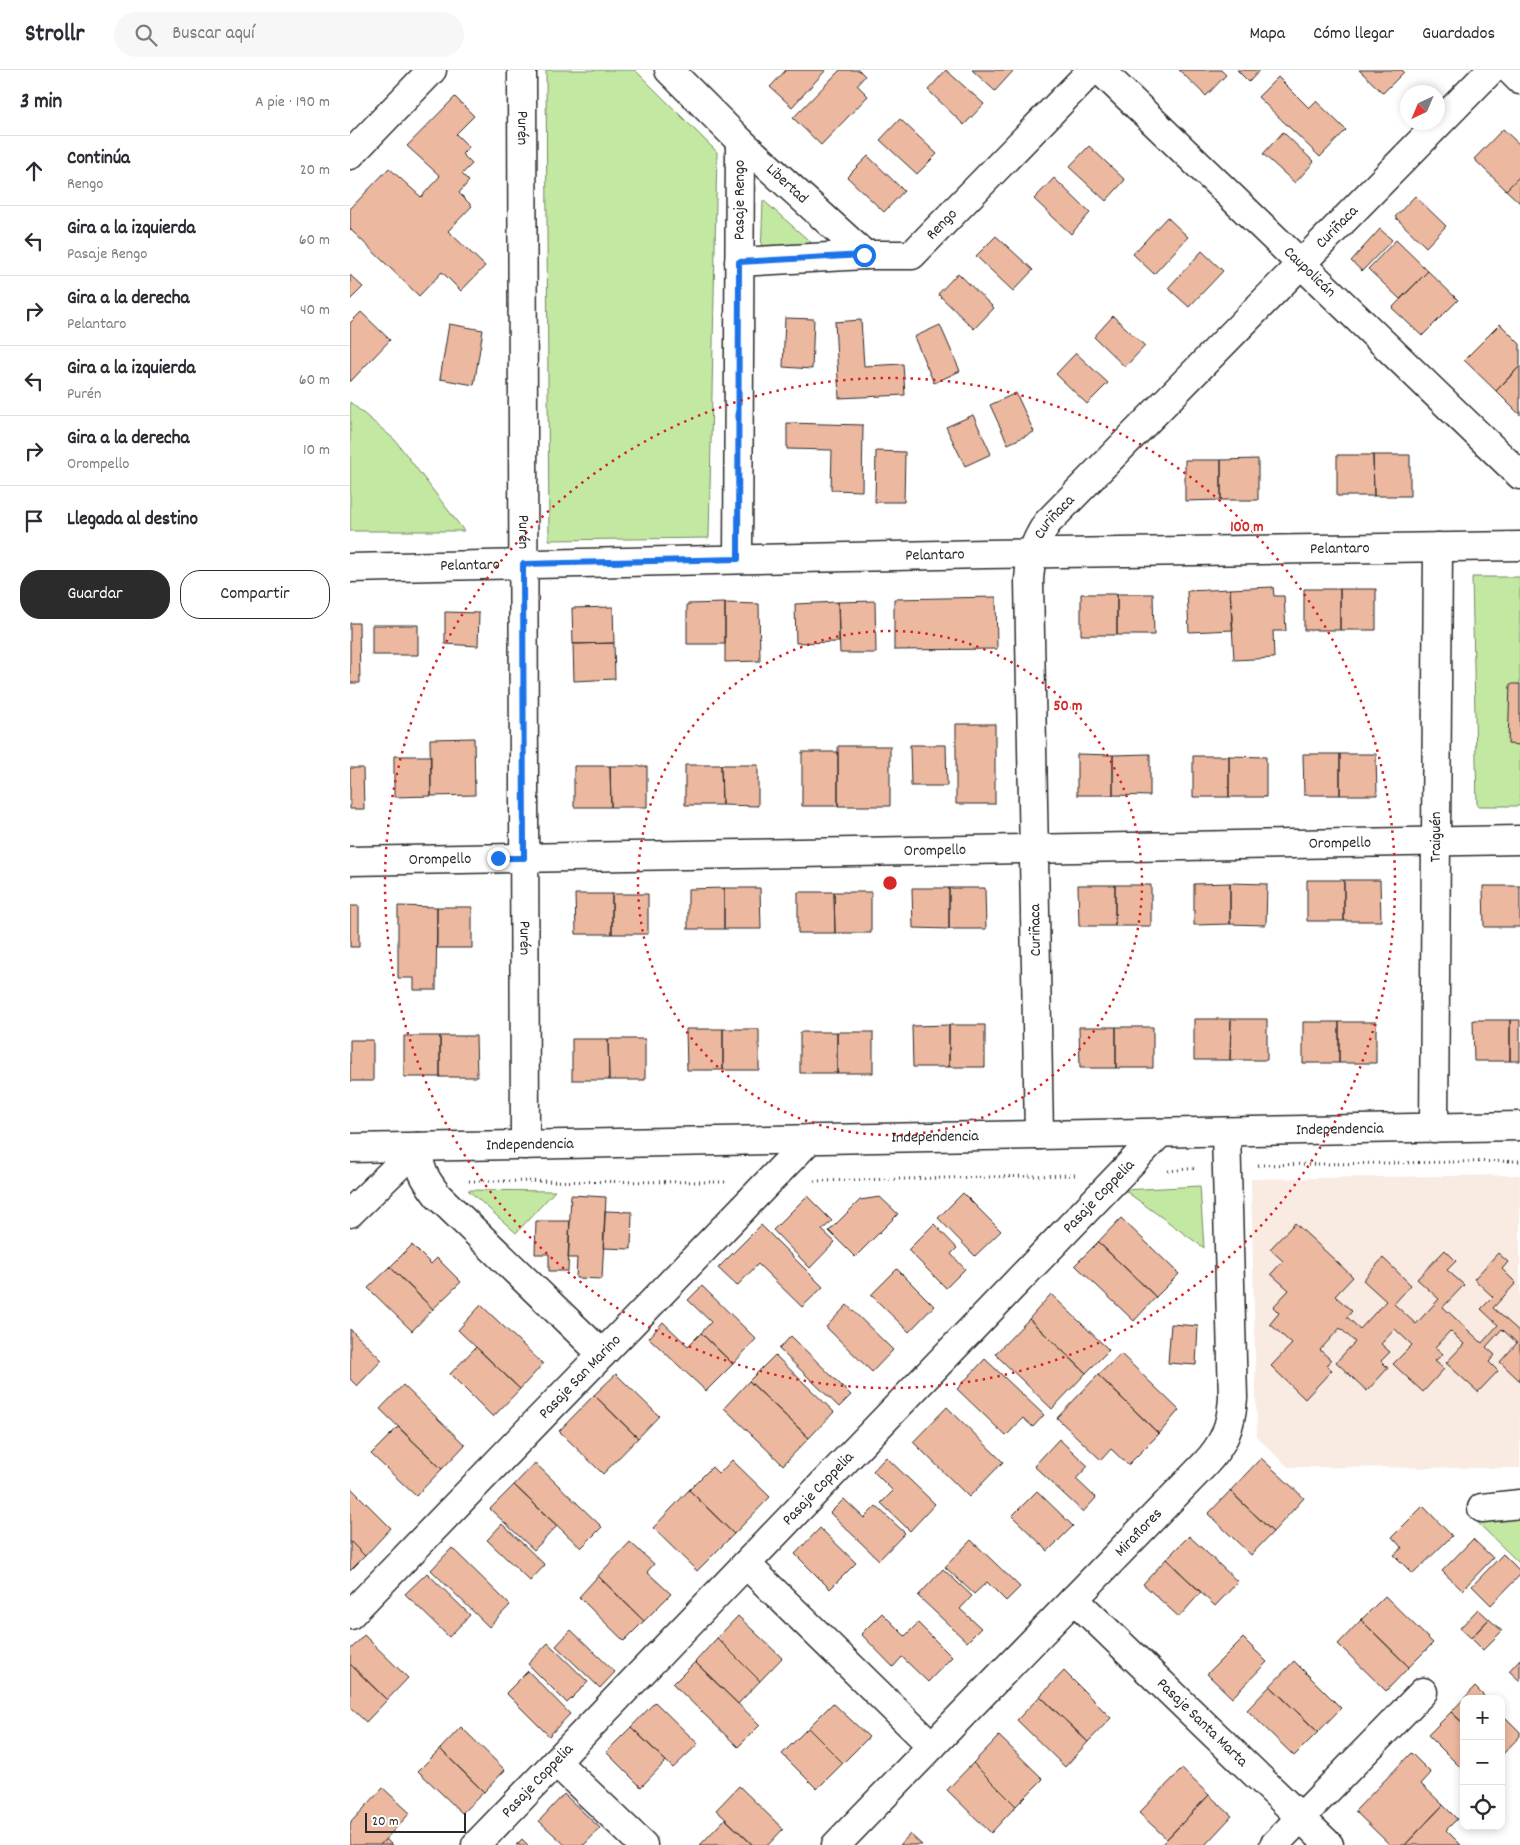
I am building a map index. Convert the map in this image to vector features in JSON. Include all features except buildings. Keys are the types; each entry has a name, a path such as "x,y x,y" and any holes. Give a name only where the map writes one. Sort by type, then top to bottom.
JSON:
{"street":[{"path":"350,155 432,70"},
{"name":"Purén","path":"522,70 525,1145"},
{"name":"Libertad","path":"668,70 740,141 864,255"},
{"name":"Rengo","path":"739,262 864,255 912,255 1092,70"},
{"name":"Caupolicán","path":"1100,70 1520,474"},
{"name":"Curiñaca","path":"1039,1135 1028,580 1031,553 1038,536 1047,523 1491,70"},
{"path":"1510,70 1520,80"},
{"name":"Pasaje Rengo","path":"738,559 740,141"},
{"name":"Pelantaro","path":"350,568 1031,553 1520,546"},
{"name":"Traiguén","path":"1434,1128 1438,547"},
{"name":"Orompello","path":"350,861 1520,840"},
{"name":"Independencia","path":"350,1148 1520,1126"},
{"name":"Miraflores","path":"836,1845 1204,1465 1216,1452 1225,1437 1231,1418 1233,1398 1226,1132"},
{"name":"Pasaje Coppelia","path":"476,1845 1160,1133"},
{"name":"Pasaje San Marino","path":"350,1615 810,1140"},
{"path":"418,1147 419,1163 427,1181 438,1196 602,1354"},
{"path":"350,1213 418,1147"},
{"path":"1482,1508 1520,1504"},
{"path":"746,1564 932,1746"},
{"name":"Pasaje Santa Marta","path":"1074,1599 1329,1845"},
{"path":"1274,1845 1423,1692"},
{"path":"556,1762 643,1845"}],"path":[{"path":"427,1181 769,1182 1121,1174 1226,1166 1520,1161"}],"shaded area":[{"path":"1520,1175 1520,1468 1288,1467 1257,1437 1251,1179"}],"green space":[{"path":"546,70 635,70 717,152 709,538 549,540"},
{"path":"763,200 824,254 761,254"},
{"path":"350,402 395,440 464,531 350,531"},
{"path":"1472,577 1520,577 1520,806 1477,806"},
{"path":"1200,1186 1204,1248 1124,1190"},
{"path":"468,1190 555,1191 516,1233"},
{"path":"1520,1516 1520,1564 1475,1520"}],"route":[{"path":"498,858 524,858 523,564 738,559 739,262 864,255"}]}
